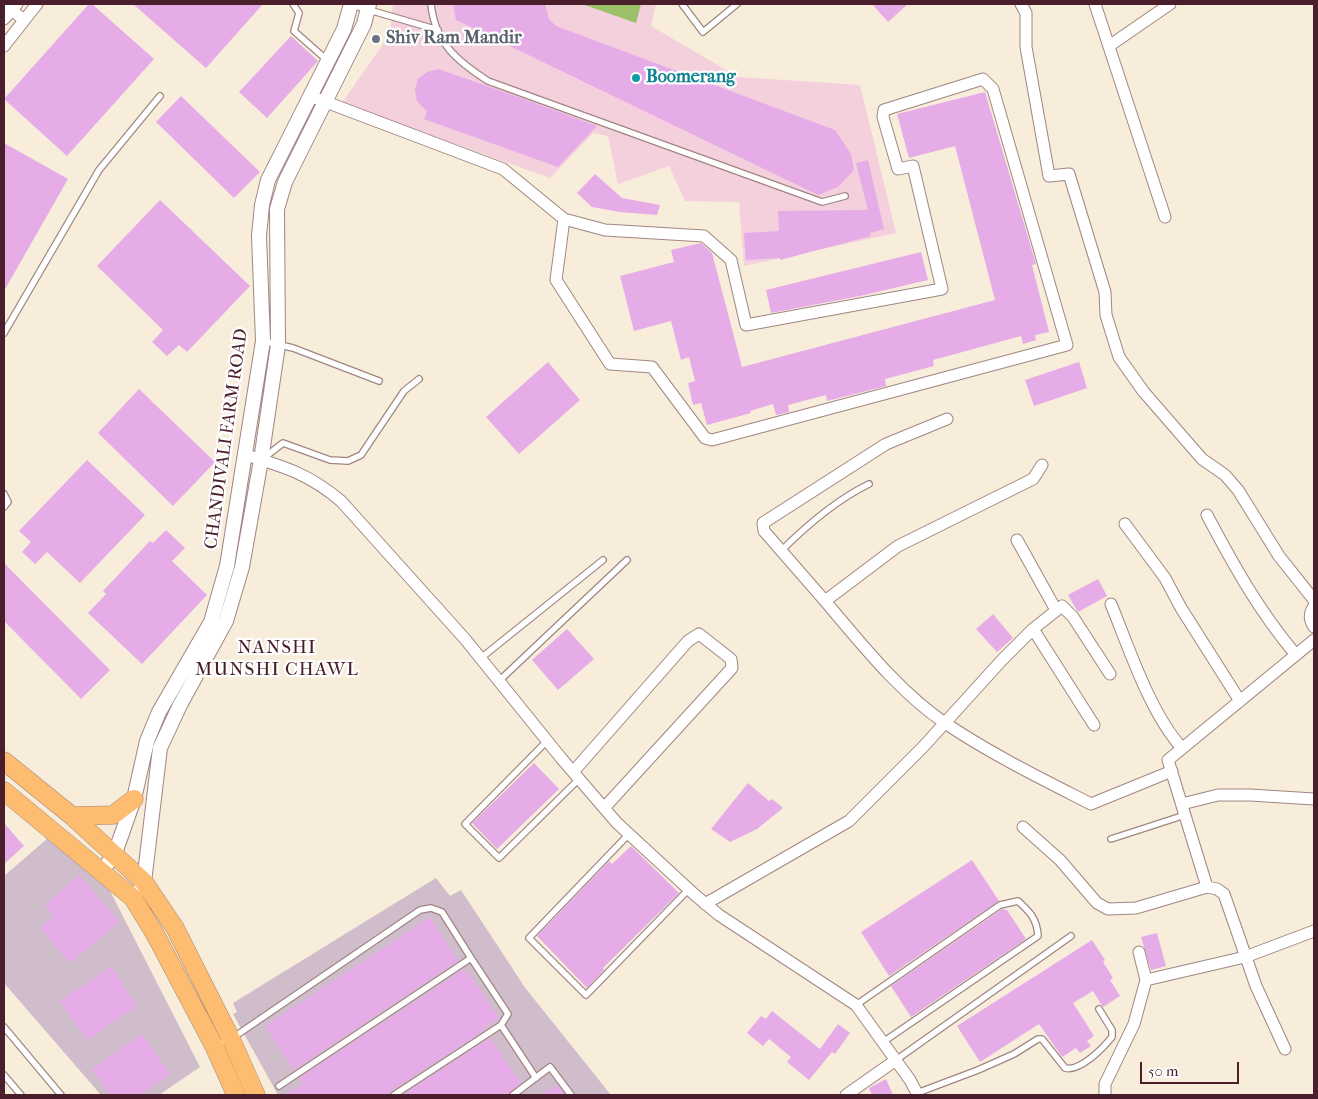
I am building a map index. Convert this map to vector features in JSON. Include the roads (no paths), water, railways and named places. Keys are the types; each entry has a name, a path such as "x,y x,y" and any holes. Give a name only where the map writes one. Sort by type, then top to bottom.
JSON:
{"main road":[{"path":"4,761 72,816 144,882 175,928 231,1039 256,1095"},
{"path":"4,791 134,898 156,934 214,1046 236,1095"},
{"path":"72,816 113,814 134,799"}],"street":[{"path":"4,46 37,4"},
{"name":"CHANDIVALI FARM ROAD","path":"102,870 114,856 134,799 147,741 159,712 203,649 211,622 227,566 263,341 259,236 262,205 271,173 344,29 351,4"},
{"path":"1021,4 1026,13 1026,47 1049,176 1069,174 1105,292 1106,315 1119,357 1142,391 1202,459 1225,474 1238,490 1279,556 1314,600"},
{"path":"1095,4 1165,217"},
{"path":"1109,46 1170,4"},
{"path":"4,19 11,6 24,20"},
{"path":"134,898 144,882 160,748 203,649 226,621 242,567 261,460 278,345 277,210 286,179 369,6"},
{"path":"310,96 324,103 503,169 564,219 605,230 704,236 731,260 746,325 942,289 914,166 898,169 883,117 884,110 983,79 993,89 1067,345 712,440 705,438 652,367 610,364 556,280 564,219"},
{"path":"271,173 286,179"},
{"path":"946,419 886,444 763,523 764,531 873,657 944,722 1025,770 1091,804 1172,771"},
{"path":"246,455 294,470 321,484 341,501 481,658 576,776 629,834 705,904 800,970 856,1005 918,1094"},
{"path":"825,601 898,546 1033,479 1042,465"},
{"path":"1207,515 1246,588 1267,621 1296,655"},
{"path":"1125,524 1165,578 1181,608 1240,701"},
{"path":"1017,540 1056,610"},
{"path":"1111,604 1144,682 1172,734 1182,748"},
{"path":"705,904 849,821 924,748 944,722 1034,629 1062,606 1073,617 1110,674"},
{"path":"1314,606 1310,612 1310,621 1314,627"},
{"path":"1034,629 1094,725"},
{"path":"576,776 688,641 698,634 732,659 732,668 604,808"},
{"path":"1207,887 1168,760 1314,640"},
{"path":"1183,810 1218,795 1250,794 1314,799"},
{"path":"1023,827 1060,860 1097,903 1108,909 1136,908 1207,887 1217,888 1224,894 1244,957 1285,1049"},
{"path":"1146,980 1244,957 1314,931"},
{"path":"1104,1095 1105,1084 1134,1024 1146,980 1139,952"},
{"path":"846,1095 896,1060"}],"lane":[{"path":"293,4 299,12 294,31 328,61"},
{"path":"351,4 369,6 438,30"},
{"path":"431,4 444,44 462,64 488,81 822,202 845,196"},
{"path":"682,4 703,32 737,4"},
{"path":"4,334 99,170 160,96"},
{"path":"263,341 293,348 378,381"},
{"path":"261,460 284,443 330,460 348,461 361,455 404,391 419,379"},
{"path":"781,551 812,522 851,493 869,484"},
{"path":"4,494 8,502 4,507"},
{"path":"481,658 603,560"},
{"path":"499,681 627,560"},
{"path":"547,741 464,824 499,858 576,776"},
{"path":"1111,839 1183,810"},
{"path":"629,834 529,938 586,995 688,890"},
{"path":"856,1005 1000,906 1018,901 1033,915 1038,926 1038,936 883,1042"},
{"path":"214,1046 231,1039 420,910 431,908 442,912 508,1014 500,1025 394,1095"},
{"path":"896,1060 1071,936"},
{"path":"279,1086 470,958"},
{"path":"918,1094 1014,1054 1038,1039 1042,1039 1065,1068 1070,1069 1080,1065 1112,1037 1112,1030 1099,1009"},
{"path":"500,1025 536,1078"},
{"path":"4,1026 61,1095"},
{"path":"513,1095 550,1067 571,1095"},
{"path":"4,1075 21,1095"}],"place":[{"name":"Shiv Ram Mandir","path":"376,39"},
{"name":"Boomerang","path":"636,78"}],"district":[{"name":"NANSHI MUNSHI CHAWL","path":"277,659"}]}
